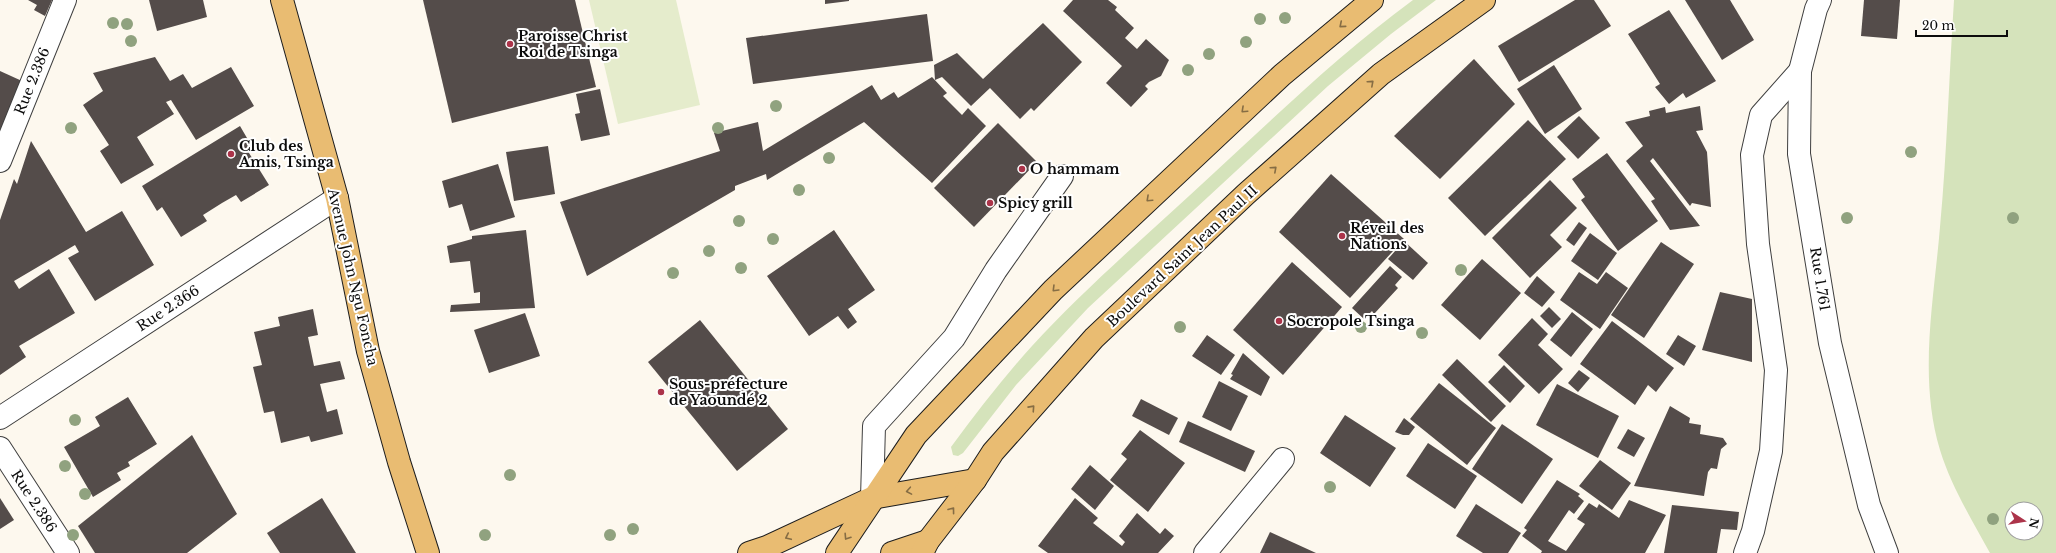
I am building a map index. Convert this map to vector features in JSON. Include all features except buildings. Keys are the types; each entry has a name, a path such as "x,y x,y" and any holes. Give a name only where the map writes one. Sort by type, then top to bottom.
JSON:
{"main road":[{"name":"Avenue John Ngu Foncha","path":"282,0 337,198 368,351 428,553"},
{"path":"837,553 872,498 916,435 1053,290 1282,74 1372,0"},
{"name":"Boulevard Saint Jean Paul II","path":"925,547 975,480 993,452 1094,338 1246,194 1381,74 1484,0"},
{"path":"749,553 767,547 872,498 975,480"},
{"path":"892,553 925,547"}],"street":[{"name":"Rue 2.386","path":"0,161 65,0"},
{"name":"Rue 1.761","path":"1820,0 1816,9 1800,71 1799,154 1830,343 1869,505 1887,553"},
{"path":"1745,553 1753,531 1771,451 1776,370 1758,244 1752,155 1761,115 1800,71"},
{"path":"872,498 874,426 954,338 996,270 1062,176"},
{"name":"Rue 2.366","path":"0,418 337,198"},
{"name":"Rue 2.386","path":"0,448 68,553"},
{"path":"1205,553 1283,459"}],"green space":[{"path":"589,0 676,0 700,105 618,124"},
{"path":"1413,0 1436,0 1391,34 1328,86 1088,308 1016,385 963,453 958,456 953,455 951,447 990,395 1032,346 1076,301 1336,61"},
{"path":"1954,0 2056,0 2056,553 1990,553 1962,503 1940,450 1933,422 1929,367 1932,310 1946,142"}],"place":[{"name":"Paroisse Christ Roi de Tsinga","path":"510,44"},
{"name":"Club des Amis, Tsinga","path":"231,154"},
{"name":"O hammam","path":"1022,169"},
{"name":"Spicy grill","path":"990,203"},
{"name":"Réveil des Nations","path":"1342,236"},
{"name":"Socropole Tsinga","path":"1279,321"},
{"name":"Sous-préfecture de Yaoundé 2","path":"661,392"}]}
